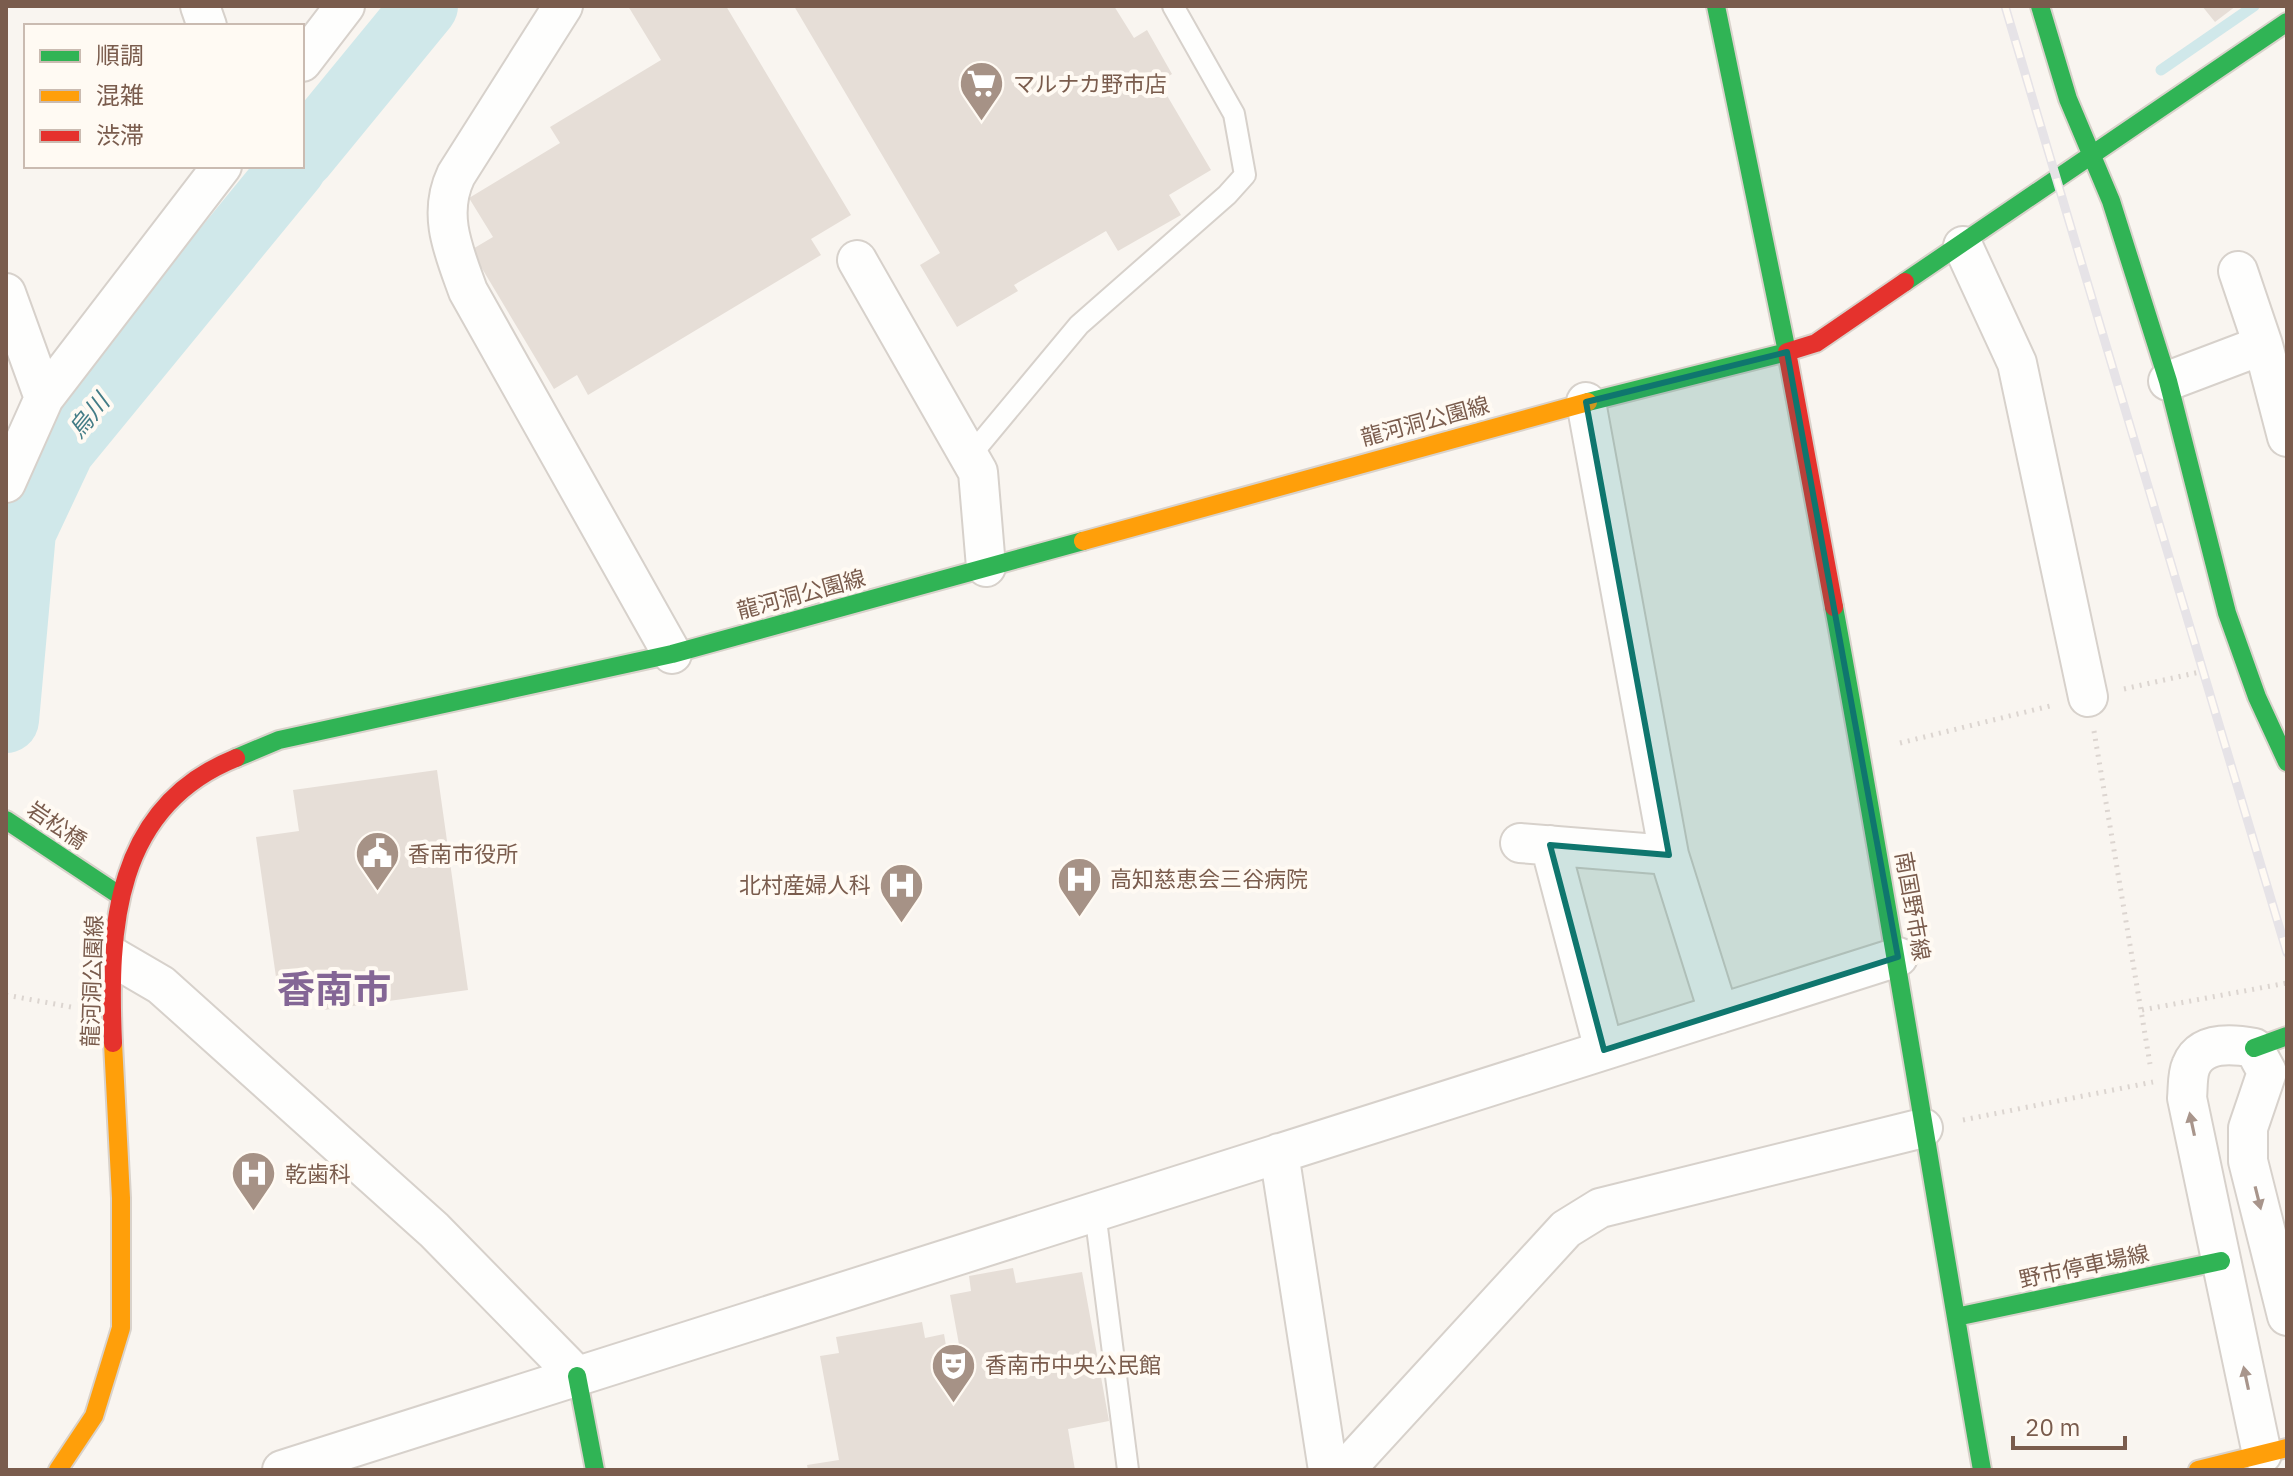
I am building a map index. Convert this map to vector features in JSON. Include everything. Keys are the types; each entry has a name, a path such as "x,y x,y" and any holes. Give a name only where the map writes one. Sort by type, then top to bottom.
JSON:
{"main road":[{"path":"1716,6 1787,352"},
{"path":"2040,6 2091,159 2111,201 2168,381 2227,613 2287,762"},
{"name":"龍河洞公園線","path":"58,1470 94,1416 121,1328 113,957 119,895 146,827 170,798 215,766 279,740 672,654 1586,402 1816,343 2091,159 2287,22"},
{"name":"南国野市線","path":"1787,352 1898,957 1923,1128 1982,1470"},
{"name":"岩松橋","path":"6,820 119,895"},
{"name":"野市停車場線","path":"1956,1317 2221,1261"},
{"path":"577,1376 595,1470"},
{"path":"2198,1470 2274,1451"}],"street":[{"path":"304,59 345,6"},
{"path":"563,6 456,175 447,194 449,238 468,291 672,654"},
{"path":"6,483 44,398 215,171"},
{"path":"1963,246 2017,363 2088,697"},
{"path":"857,260 978,472 986,567"},
{"path":"2238,271 2263,345 2287,437"},
{"path":"6,293 44,398"},
{"path":"2168,381 2263,345"},
{"path":"1586,402 1669,855 1719,1014"},
{"path":"1604,1050 1535,844 1669,855"},
{"path":"113,957 161,985 434,1230 577,1376"},
{"path":"282,1470 1898,957"},
{"path":"2274,1451 2221,1261 2187,1098 2191,1065 2206,1049 2232,1043 2271,1042 2267,1072 2248,1128 2248,1161 2287,1316"},
{"path":"1345,1470 1566,1229 1600,1208 1923,1128"},
{"path":"1279,1153 1328,1470"}],"lane":[{"path":"969,457 1079,325 1227,195 1245,175 1234,114 1173,6"},
{"path":"1095,1212 1128,1470"}],"path":[{"path":"1860,753 2244,661"},
{"path":"1923,1128 2153,1082 2088,697"},
{"path":"2142,1010 2287,983"},
{"path":"6,995 77,1008"}],"highlighted area":[{"path":"1787,352 1898,957 1604,1050 1550,845 1669,855 1586,402"}],"building":[{"path":"628,6 726,6 851,215 811,239 821,255 588,395 577,375 554,389 471,250 493,237 469,198 560,143 550,127 661,60"},
{"path":"794,6 1114,6 1134,38 1147,30 1172,74 1159,82 1211,170 1169,195 1181,215 1118,251 1106,231 1014,285 1018,291 957,327 920,265 940,253"},
{"path":"2202,6 2236,6 2215,22"},
{"path":"437,770 468,990 324,1010 320,978 277,984 256,837 299,831 293,790"},
{"path":"1013,1268 1016,1283 1082,1272 1109,1421 1068,1429 1075,1470 808,1470 807,1465 839,1460 820,1356 839,1353 836,1337 922,1322 925,1338 944,1334 949,1363 962,1361 950,1295 971,1291 969,1276"}],"waterway":[{"name":"烏川","path":"304,154 425,6"},
{"path":"2161,70 2254,6"},
{"name":"烏川","path":"6,720 23,532 62,449 292,168"}],"railway":[{"path":"2005,6 2287,953"}],"traffic: fast":[{"path":"1588,402 1787,352 1716,6"},
{"path":"2040,6 2068,99 2111,201 2168,381 2227,613 2257,697 2287,762"},
{"path":"1905,282 2287,22"},
{"path":"236,758 279,740 672,654 1083,541"},
{"path":"1834,607 1982,1470"},
{"path":"6,820 119,895"},
{"path":"2254,1048 2287,1036"},
{"path":"1956,1317 2221,1261"},
{"path":"577,1376 595,1470"}],"traffic: slow":[{"path":"1083,541 1588,402"},
{"path":"58,1470 94,1416 121,1328 121,1198 113,1043"},
{"path":"2198,1470 2287,1448"}],"traffic: jam":[{"path":"1834,607 1787,352 1816,343 1905,282"},
{"path":"113,1043 113,957 118,915 127,876 142,839 165,807 195,780 236,758"}],"place":[{"name":"マルナカ野市店","path":"982,123"},
{"name":"香南市役所","path":"377,893"},
{"name":"高知慈恵会三谷病院","path":"1079,918"},
{"name":"北村産婦人科","path":"902,924"},
{"name":"乾歯科","path":"254,1213"},
{"name":"香南市中央公民館","path":"954,1404"}],"district":[{"name":"香南市","path":"334,990"}]}
